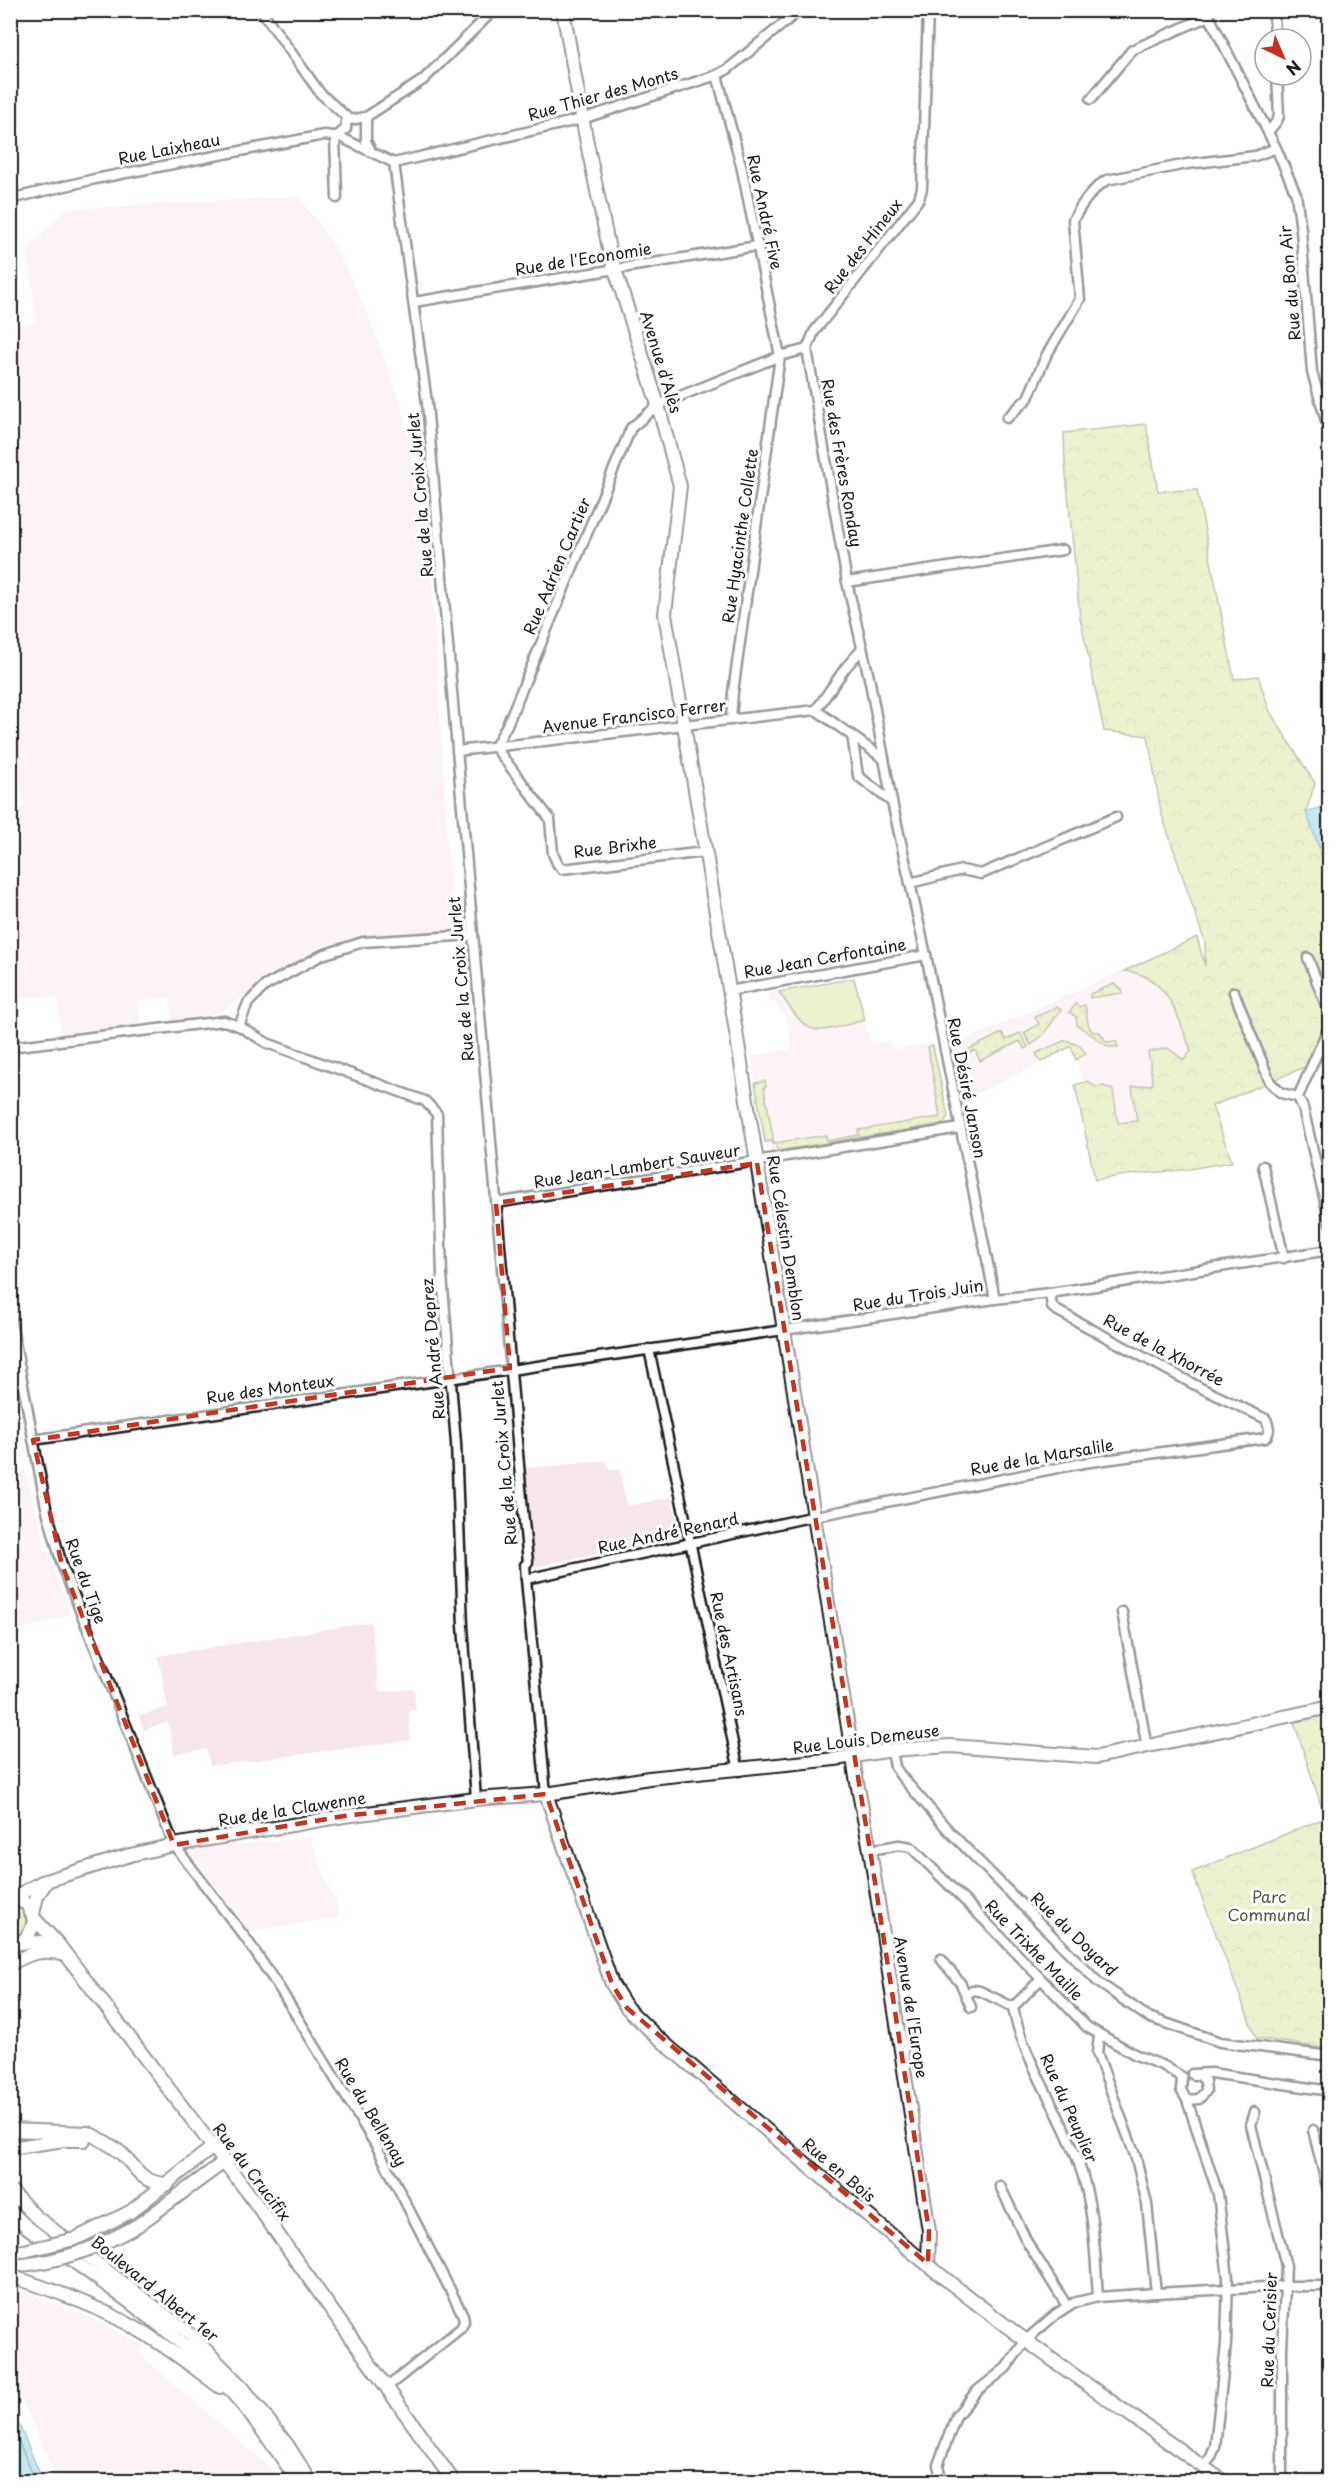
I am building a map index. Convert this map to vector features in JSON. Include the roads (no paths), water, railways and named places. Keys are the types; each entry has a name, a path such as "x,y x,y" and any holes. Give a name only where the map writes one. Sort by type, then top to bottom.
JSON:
{"street":[{"path":"261,10 320,93 350,120 366,117 423,80 494,10"},
{"name":"Avenue d'Alès","path":"563,10 582,119 614,269 658,405 680,486 664,614 685,726"},
{"name":"Rue Thier des Monts","path":"394,163 582,119 717,75 735,64 792,14 801,10"},
{"name":"Rue des Hineux","path":"807,349 814,332 919,199 922,188 928,10"},
{"path":"1091,99 1132,50 1207,13"},
{"name":"Rue du Bon Air","path":"1207,13 1290,177 1298,207 1312,372 1329,435"},
{"path":"1274,14 1275,27"},
{"name":"Rue André Five","path":"717,75 741,165 780,356"},
{"path":"1268,132 1279,116 1278,87"},
{"path":"336,136 346,129 346,117"},
{"path":"366,117 366,141 370,150"},
{"name":"Rue Laixheau","path":"10,199 94,179 272,144 324,135 336,136"},
{"path":"336,136 394,163"},
{"path":"336,136 337,198"},
{"path":"1007,418 1028,398 1046,356 1080,299 1073,220 1102,183 1107,180 1187,164 1256,156 1276,148"},
{"name":"Rue de la Croix Jurlet","path":"394,163 427,403 528,1562 525,1565 526,1579 546,1794"},
{"name":"Rue de l'Economie","path":"414,302 757,246"},
{"name":"Rue Adrien Cartier","path":"495,747 507,725 631,428 658,405 780,356 807,349"},
{"name":"Rue des Frères Ronday","path":"807,349 847,582 862,649"},
{"name":"Rue Hyacinthe Collette","path":"732,720 733,692 780,356"},
{"path":"847,582 1063,550"},
{"path":"862,649 846,667 816,710 884,759"},
{"name":"Rue Désiré Janson","path":"862,649 892,802 926,955 994,1299"},
{"name":"Avenue Francisco Ferrer","path":"457,751 816,710"},
{"name":"Rue Célestin Demblon","path":"685,726 853,1756"},
{"path":"852,735 858,776 892,802"},
{"name":"Rue Brixhe","path":"495,747 550,819 554,854 558,865 562,868 705,852"},
{"path":"910,883 962,870 981,874 1116,817"},
{"path":"10,1047 224,1022 239,1026 248,1003 265,986 322,955 363,942 473,935"},
{"name":"Rue Jean Cerfontaine","path":"729,992 926,955"},
{"path":"1308,958 1329,1016"},
{"path":"1234,992 1274,1089 1298,1097"},
{"path":"1329,1024 1298,1097 1303,1108 1329,1223"},
{"name":"Rue André Deprez","path":"239,1026 267,1043 425,1101 437,1114 442,1275 456,1443 466,1672 476,1799"},
{"name":"Rue Jean-Lambert Sauveur","path":"496,1203 960,1128"},
{"path":"1263,1166 1284,1258"},
{"name":"Rue du Trois Juin","path":"511,1368 1050,1293 1329,1250"},
{"name":"Rue de la Xhorrée","path":"1050,1293 1053,1307 1056,1310 1199,1387 1266,1419 1270,1429"},
{"name":"Rue du Tige","path":"10,1316 15,1369 33,1440 46,1507 62,1565 174,1845"},
{"name":"Rue des Artisans","path":"649,1348 739,1771"},
{"name":"Rue des Monteux","path":"33,1440 511,1368"},
{"name":"Rue de la Marsalile","path":"815,1516 1083,1463 1265,1438 1270,1429"},
{"name":"Rue André Renard","path":"526,1579 815,1516"},
{"path":"1122,1612 1147,1747"},
{"name":"Rue Louis Demeuse","path":"546,1794 649,1778 739,1771 892,1750 950,1746 1097,1757 1329,1704"},
{"name":"Rue du Doyard","path":"892,1750 901,1776 956,1838 1098,1982 1148,2017 1220,2042 1329,2056"},
{"name":"Avenue de l'Europe","path":"853,1756 870,1850 929,2231 928,2264"},
{"name":"Rue de la Clawenne","path":"13,1897 48,1880 130,1855 174,1845 333,1818 476,1799 546,1794"},
{"name":"Rue en Bois","path":"546,1794 612,1984 627,2008 664,2043 849,2201 928,2264 1026,2340 1224,2481"},
{"name":"Rue du Bellenay","path":"174,1845 280,1989 371,2137 463,2315 464,2322 461,2328 386,2388"},
{"name":"Rue Trixhe Maille","path":"870,1850 899,1845 911,1847 1087,2027 1099,2036 1164,2066 1182,2078"},
{"path":"14,1945 31,1931 38,1896 48,1880"},
{"name":"Rue du Crucifix","path":"13,1897 27,1904 33,1915 213,2147 454,2481"},
{"name":"Rue du Crucifix","path":"14,1945 43,1942 65,1955"},
{"path":"10,1964 42,1951 65,1955"},
{"path":"941,1959 967,1995 971,2007"},
{"path":"967,1995 972,1990 980,1991 1013,2007 1041,1979"},
{"name":"Rue du Peuplier","path":"1013,2007 1017,2028 1057,2113 1084,2180 1095,2245 1098,2297"},
{"path":"1099,2036 1097,2053 1136,2158 1147,2204 1156,2293"},
{"path":"1203,2467 1215,2447 1226,2344 1228,2289 1218,2194 1188,2100 1181,2090 1182,2078 1192,2074 1211,2073 1329,2091"},
{"path":"1188,2100 1199,2099 1206,2091 1207,2085 1202,2078 1192,2074"},
{"name":"Rue du Cerisier","path":"1255,2112 1251,2125 1286,2266 1282,2349 1282,2481"},
{"path":"10,2130 87,2133 121,2153 141,2176 153,2182 168,2184"},
{"path":"1313,2130 1329,2199"},
{"path":"10,2148 75,2140 110,2145"},
{"path":"10,2252 46,2247 75,2239 133,2210 213,2147"},
{"path":"10,2266 48,2262 81,2254 138,2225 224,2162"},
{"path":"133,2210 142,2190 141,2176"},
{"path":"1000,2186 1027,2242 1067,2306"},
{"name":"Boulevard Albert 1er","path":"10,2190 34,2216 190,2334 243,2388 288,2446 311,2481"},
{"name":"Boulevard Albert 1er","path":"11,2213 178,2342 217,2376 243,2406 298,2481"},
{"path":"10,2276 90,2305 129,2324 168,2349 243,2406"},
{"path":"942,2481 938,2465 956,2416 977,2391 1006,2368 1026,2340 1067,2306 1084,2299 1098,2297 1286,2286 1329,2286"},
{"path":"273,2445 289,2481"}],"water":[{"path":"1329,805 1329,846 1319,847 1306,812"},
{"path":"11,2406 43,2481 11,2481"}],"park label":[{"name":"Parc Communal","path":"1269,1906"}]}
